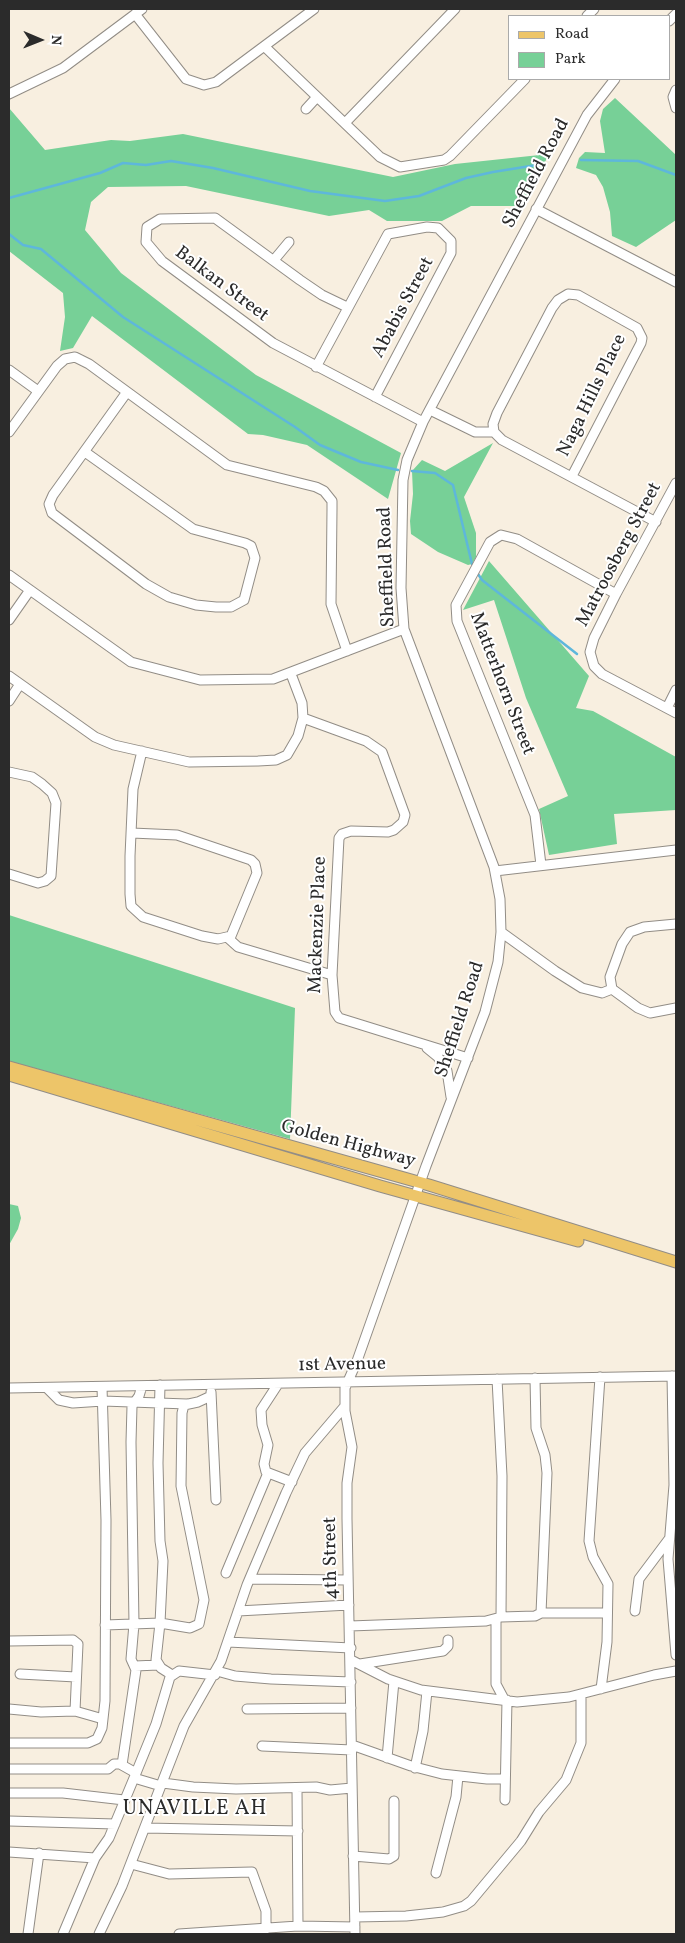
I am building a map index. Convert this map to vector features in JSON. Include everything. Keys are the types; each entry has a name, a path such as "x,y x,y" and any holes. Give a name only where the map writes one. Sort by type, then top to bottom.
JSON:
{"main road":[{"name":"Golden Highway","path":"9,1067 420,1183 676,1262"},
{"name":"Golden Highway","path":"9,1075 416,1196 676,1270"}],"street":[{"path":"9,94 63,68 138,11 186,79 199,84 216,82 314,9"},
{"path":"345,123 455,9"},
{"path":"264,46 380,157 396,166 413,167 444,160 455,152 525,80"},
{"name":"Sheffield Road","path":"416,1196 468,1058 495,976 501,932 500,899 495,871 480,825 404,629 401,588 402,494 408,460 423,422 536,208 587,115 613,80"},
{"path":"676,90 673,97 676,108"},
{"path":"306,109 317,97"},
{"path":"536,208 676,282"},
{"name":"Balkan Street","path":"347,307 322,295 215,218 160,219 150,224 145,231 146,242 162,261 273,343 423,422"},
{"name":"Ababis Street","path":"316,367 388,234 427,227 438,228 447,235 451,247 448,262 374,397"},
{"path":"274,260 289,242"},
{"name":"Naga Hills Place","path":"572,476 641,343 642,335 637,328 578,295 563,295 552,308 497,413 493,424 494,432 502,440 656,522"},
{"path":"9,432 57,366 65,359 75,357 89,364 227,465 316,487 329,496 333,516 331,604 347,651"},
{"path":"9,370 38,391"},
{"path":"85,452 193,529 245,543 252,548 255,558 244,600 231,607 216,607 196,605 169,597 146,584 54,517 50,504 53,495 126,392"},
{"path":"430,410 475,432 494,432"},
{"name":"Matroosberg Street","path":"676,483 616,594 594,638 590,652 591,660 602,674 676,713"},
{"name":"Matterhorn Street","path":"541,865 535,815 457,621 456,605 490,542 501,535 517,539 616,594"},
{"path":"9,575 115,652 138,665 200,680 273,679 291,674 404,629"},
{"path":"9,620 30,590"},
{"path":"9,676 95,737 108,743 189,762 276,760 287,755 298,736 303,718 302,703 291,674"},
{"path":"9,701 20,684"},
{"path":"666,708 676,690"},
{"name":"Mackenzie Place","path":"303,718 366,741 382,752 405,815 403,822 394,830 388,832 350,831 342,834 339,838 332,975 333,1007 339,1018 468,1058"},
{"path":"142,751 133,789 130,901 134,910 143,917 202,936 218,939 228,938"},
{"path":"9,772 32,777 52,793 56,802 51,876 45,881 38,883 9,874"},
{"path":"132,833 176,835 251,860 255,864 257,873 252,888 228,938"},
{"path":"495,871 676,850"},
{"path":"676,924 644,928 626,936 610,977 612,989 644,1011 650,1012 676,1008"},
{"path":"501,932 582,988 602,993 612,989"},
{"path":"228,938 238,948 332,975"},
{"path":"422,1044 438,1057 447,1071 452,1100"},
{"name":"4th Street","path":"355,1931 347,1483 352,1447 345,1406 347,1381 358,1361 416,1196"},
{"path":"674,1376 674,1485 668,1559 676,1655"},
{"name":"1st Avenue","path":"9,1388 674,1376"},
{"path":"600,1377 589,1541 593,1557 607,1580 606,1657 601,1689"},
{"path":"535,1378 536,1428 546,1461 540,1613"},
{"path":"497,1379 502,1476 496,1684 505,1700 505,1800"},
{"path":"278,1384 261,1410 262,1425 268,1449 264,1464 265,1470 268,1473 292,1482"},
{"path":"210,1385 214,1417 212,1466 216,1500"},
{"path":"9,1744 94,1742 100,1733 103,1719 106,1625 102,1386"},
{"path":"122,1765 136,1670 130,1659 134,1624 131,1442 132,1406 142,1386"},
{"path":"158,1665 156,1660 163,1561 159,1516 160,1386"},
{"path":"47,1388 60,1400 86,1404 103,1401 187,1404 198,1402 211,1396"},
{"path":"106,1625 160,1624 196,1627 204,1600 181,1486 182,1413 183,1407 187,1404"},
{"path":"99,1934 146,1828 150,1811 189,1715 216,1673 250,1579 292,1482 306,1453 345,1406"},
{"path":"226,1573 268,1473"},
{"path":"635,1611 639,1579 669,1539"},
{"path":"250,1579 348,1580"},
{"path":"238,1611 349,1605"},
{"path":"350,1626 498,1619 540,1613 607,1613"},
{"path":"360,1664 443,1651 448,1646 448,1640"},
{"path":"9,1641 76,1641 78,1644 75,1711"},
{"path":"228,1642 350,1648"},
{"path":"351,1660 394,1681 427,1691 517,1702 549,1700 580,1694 676,1671"},
{"path":"135,1666 158,1665 172,1674 186,1671 271,1679 351,1682"},
{"path":"20,1674 76,1677"},
{"path":"62,1934 96,1858 109,1838 156,1724 172,1674"},
{"path":"387,1758 394,1681"},
{"path":"415,1768 423,1731 427,1691"},
{"path":"355,1917 406,1916 436,1912 464,1906 470,1901 521,1841 538,1812 566,1780 581,1743 580,1694"},
{"path":"247,1709 351,1708"},
{"path":"9,1709 41,1712 75,1711 103,1719"},
{"path":"262,1746 352,1747 415,1768 458,1776 505,1779"},
{"path":"9,1769 108,1769 114,1764 122,1765 135,1776 162,1785 193,1788 316,1787 330,1790 352,1788"},
{"path":"436,1873 456,1798 458,1776"},
{"path":"297,1788 298,1926"},
{"path":"9,1793 63,1792 124,1800"},
{"path":"353,1856 384,1858 394,1856 394,1801"},
{"path":"9,1821 114,1824"},
{"path":"146,1828 298,1831"},
{"path":"9,1852 96,1858"},
{"path":"28,1934 39,1853"},
{"path":"131,1864 169,1874 252,1872 266,1911 266,1929"},
{"path":"179,1934 298,1926 355,1931"}],"green space":[{"path":"615,98 676,155 676,220 636,247 612,236 610,212 603,187 596,175 576,168 579,158 585,152 605,153 600,121 603,109"},
{"path":"9,108 45,150 111,140 130,141 183,134 393,177 455,164 549,154 523,206 471,206 442,221 387,221 369,210 329,216 186,186 108,187 91,202 85,230 121,273 256,375 401,453 388,499 307,445 263,435 248,434 92,316 73,348 60,351 65,317 63,293 9,251"},
{"path":"493,443 464,497 476,533 476,557 472,564 468,565 438,552 411,534 412,471 422,460 445,471"},
{"path":"489,561 589,676 576,708 593,711 676,757 676,810 614,814 617,844 549,855 539,809 568,796 526,698 494,600 463,610"},
{"path":"9,915 295,1008 290,1139 9,1061"},
{"path":"9,1204 18,1206 21,1218 18,1229 9,1245"}],"waterway":[{"path":"581,160 638,161 676,175"},
{"path":"9,198 100,173 123,163 146,165 171,161 213,168 310,191 385,201 419,196 466,178 543,164"},
{"path":"9,234 23,245 41,249 123,317 320,445 361,462 398,470"},
{"path":"412,471 435,473 453,485 472,564"},
{"path":"476,571 482,580 577,654"}],"district":[{"name":"UNAVILLE AH","path":"195,1810"}]}
